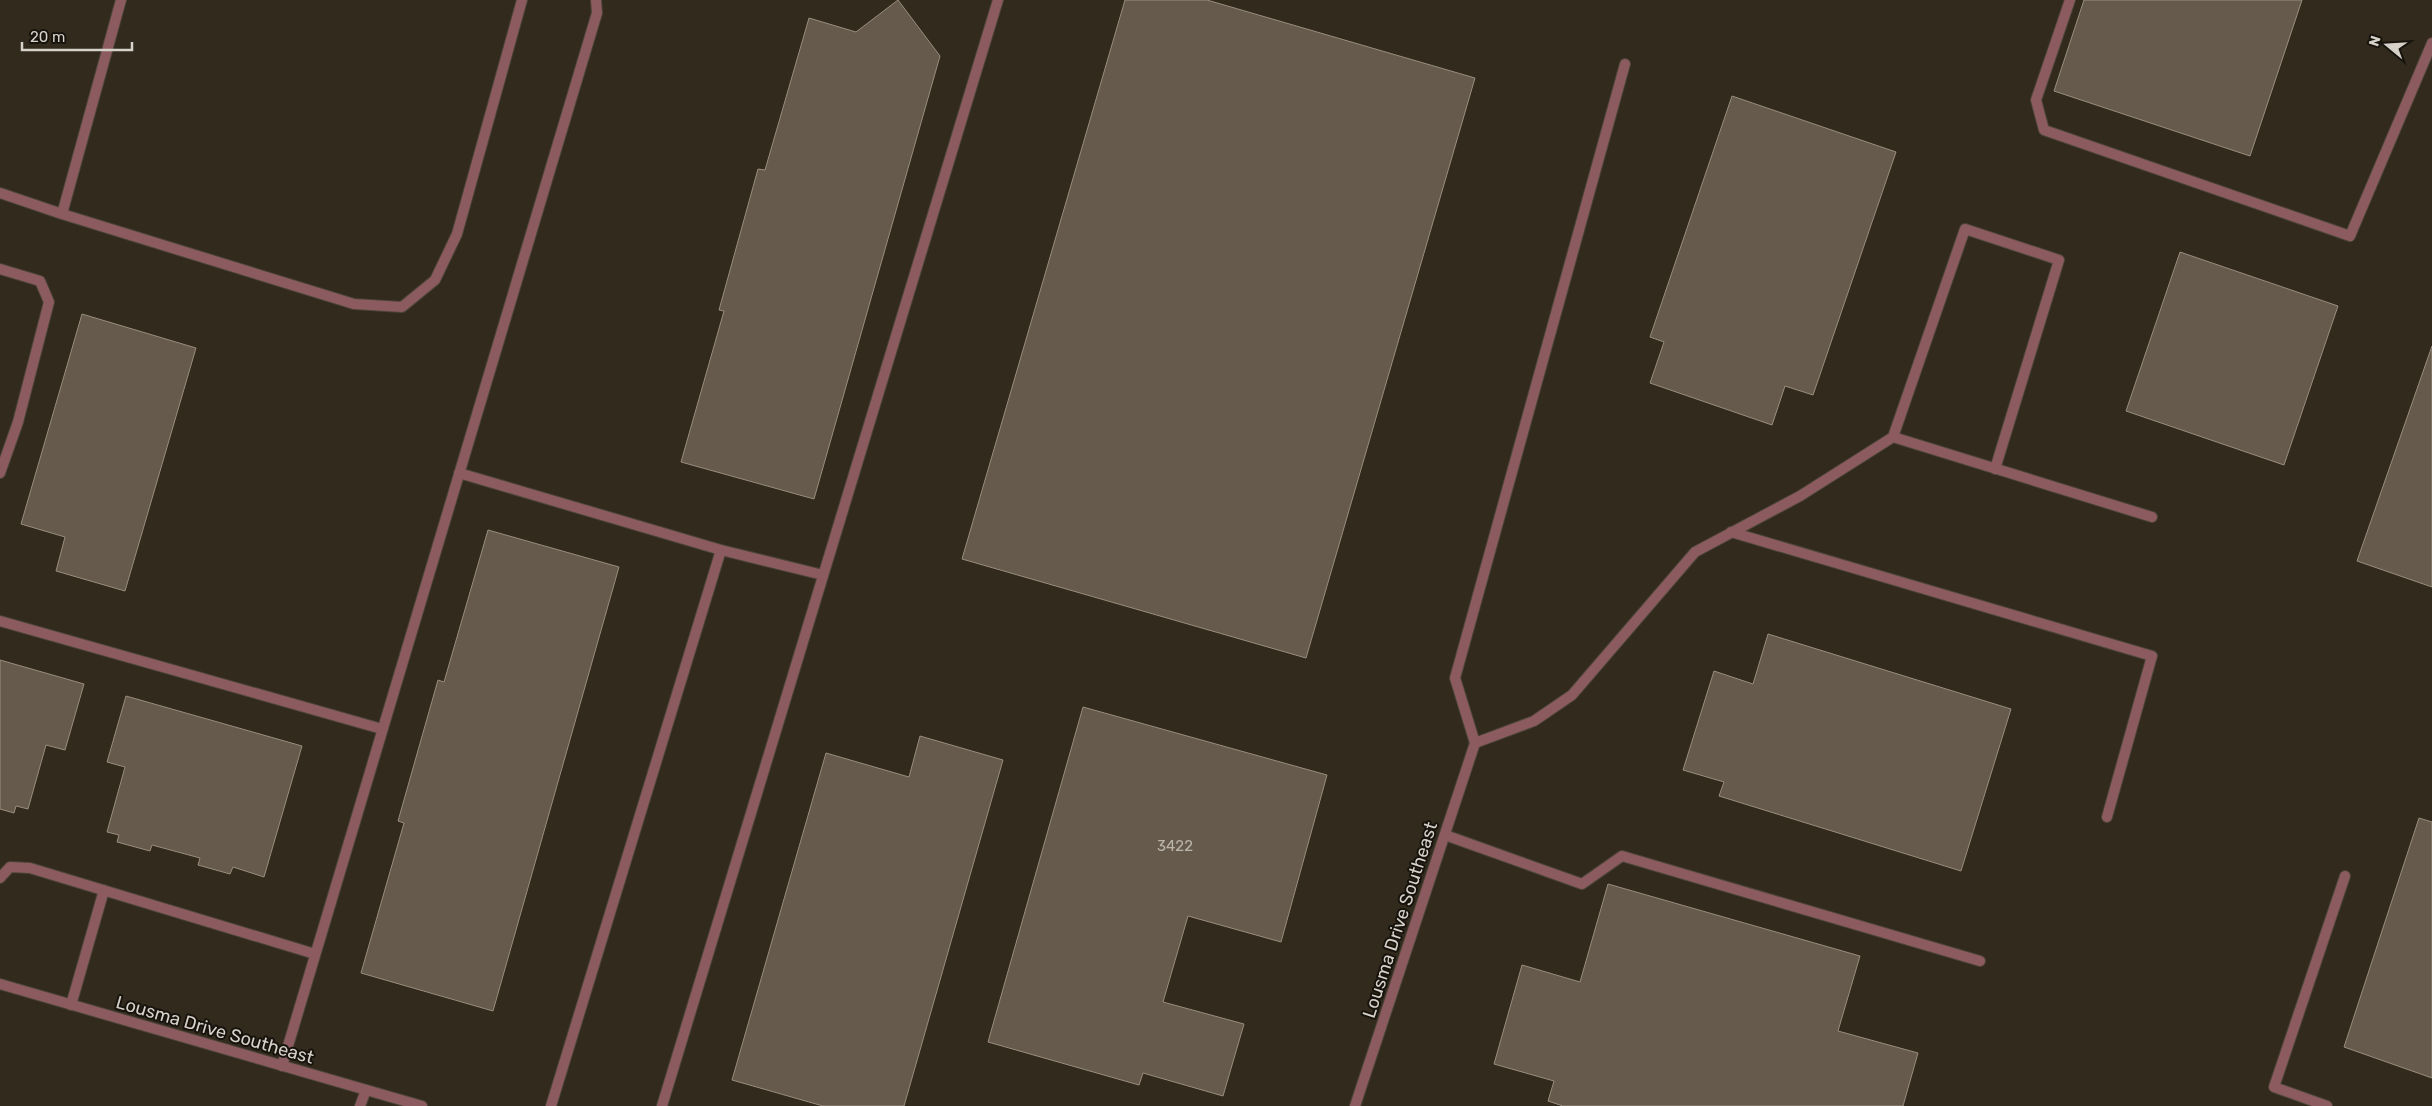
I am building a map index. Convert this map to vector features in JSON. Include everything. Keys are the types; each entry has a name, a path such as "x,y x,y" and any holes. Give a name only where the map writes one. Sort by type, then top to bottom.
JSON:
{"street":[{"path":"62,214 121,0"},
{"path":"0,193 354,304 402,307 435,280 457,234 522,0"},
{"path":"282,1066 597,13 596,0"},
{"path":"662,1106 998,0"},
{"path":"2070,0 2036,100 2044,130 2350,236 2432,43"},
{"path":"1625,64 1455,678 1475,743 1534,721 1572,695 1695,552 1800,496 1893,437 1965,229 2059,260 1995,469"},
{"path":"0,269 40,280 50,302 18,422 0,473"},
{"path":"1893,437 2152,517"},
{"path":"459,472 721,550 823,575"},
{"path":"1731,532 2152,656 2107,817"},
{"path":"551,1106 721,550"},
{"path":"0,622 382,729"},
{"name":"Lousma Drive Southeast","path":"1355,1106 1475,743"},
{"path":"1445,835 1582,884 1622,856 1980,961"},
{"path":"0,878 10,867 30,868 315,954"},
{"path":"2328,1106 2274,1087 2345,876"},
{"path":"70,1004 104,890"},
{"name":"Lousma Drive Southeast","path":"0,984 422,1106"},
{"path":"360,1106 366,1090"}],"building":[{"path":"898,0 940,56 814,499 681,462 724,311 719,310 758,169 765,170 809,18 856,32"},
{"path":"1125,0 1207,0 1475,78 1306,658 962,559"},
{"path":"2084,0 2302,0 2250,156 2054,91"},
{"path":"1732,96 1896,152 1813,395 1785,386 1772,425 1650,383 1664,342 1650,337"},
{"path":"2180,252 2338,306 2284,465 2126,411"},
{"path":"82,314 196,348 125,591 56,571 65,537 21,524"},
{"path":"2432,346 2432,587 2357,561"},
{"path":"488,530 619,567 493,1011 361,973 404,823 398,821 438,680 444,682"},
{"path":"1768,634 2011,709 1961,871 1719,796 1724,782 1683,770 1714,671 1753,684"},
{"path":"0,660 84,684 65,750 46,745 28,809 16,806 14,813 0,809"},
{"path":"126,696 302,746 264,877 233,867 230,874 198,865 200,858 152,845 150,851 117,842 119,835 107,832 125,767 107,762"},
{"path":"1083,707 1327,775 1281,942 1188,916 1163,1002 1244,1024 1223,1096 1143,1073 1139,1085 988,1042"},
{"path":"920,736 1003,760 904,1106 823,1106 732,1080 826,753 909,777"},
{"path":"2419,818 2432,822 2432,1078 2344,1047"},
{"path":"1608,884 1860,956 1838,1031 1918,1053 1903,1106 1563,1106 1548,1101 1554,1081 1494,1064 1522,965 1580,982"}]}
